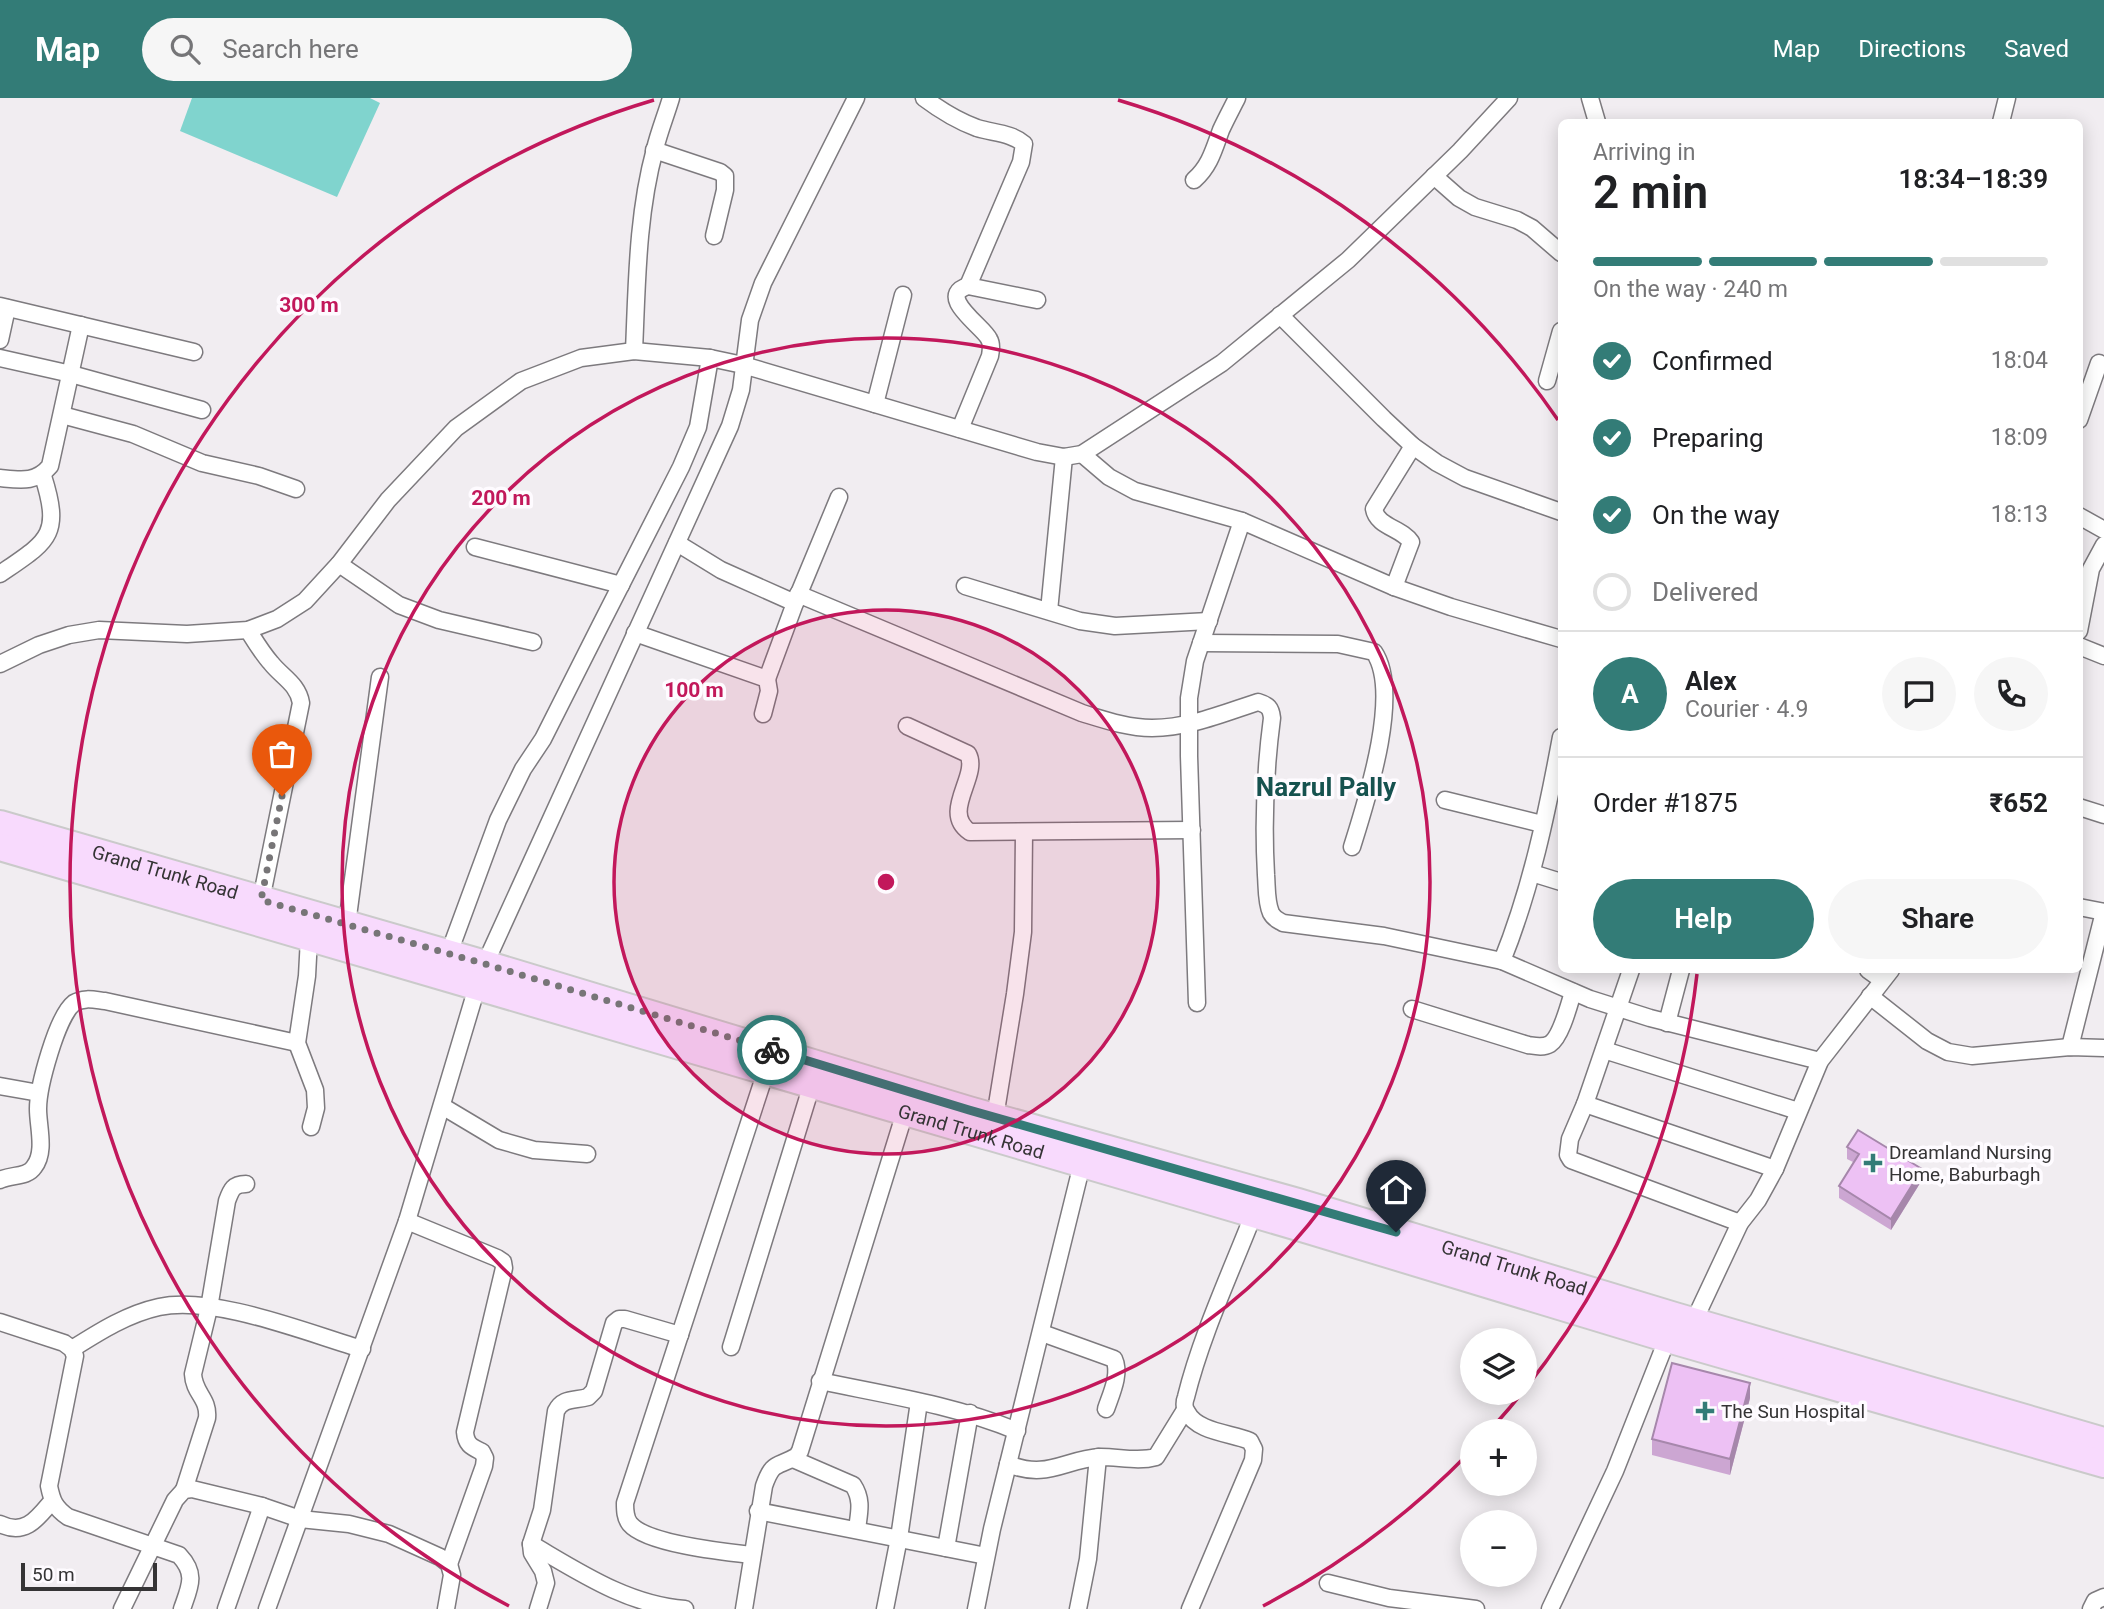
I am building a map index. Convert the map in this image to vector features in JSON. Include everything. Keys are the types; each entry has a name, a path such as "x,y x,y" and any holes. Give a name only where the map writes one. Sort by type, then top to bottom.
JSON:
{"main road":[{"name":"Grand Trunk Road","path":"0,824 449,953 481,975 766,1071 1082,1164 1254,1213 2104,1441"},
{"name":"Grand Trunk Road","path":"0,848 309,938 481,975 1298,1202 2104,1464"}],"street":[{"path":"634,351 638,263 645,199 654,149 671,98"},
{"path":"267,1609 407,1221 481,975 730,426 741,390 750,320 763,284 856,98"},
{"path":"924,98 952,116 978,128 1018,138 1024,144 1021,162 968,286"},
{"path":"1194,180 1205,170 1212,157 1222,128 1237,98"},
{"path":"0,664 38,645 69,635 99,630 187,634 248,630 278,619 305,601 339,564 388,500 456,428 521,381 581,358 634,351 710,358 743,365 1037,452 1064,457 1082,454 1222,363 1348,260 1509,98"},
{"path":"1590,98 1596,119"},
{"path":"2002,119 2007,98"},
{"path":"654,149 720,172 724,176 725,190 714,236"},
{"path":"1434,176 1459,198 1475,207 1517,220 1532,228 1558,250"},
{"path":"960,429 990,356 991,347 989,337 961,309 957,301 958,293 961,288 968,286 1037,300"},
{"path":"875,404 903,295"},
{"path":"0,340 3,307 194,352"},
{"path":"1280,315 1413,446 1437,463 1465,478 1558,511"},
{"path":"0,478 24,480 43,475 51,466 81,325"},
{"path":"1547,381 1558,342"},
{"path":"0,358 71,374 202,410"},
{"path":"449,953 498,820 621,585 698,427 710,358"},
{"path":"2083,409 2099,363"},
{"path":"62,415 133,434 202,463 259,476 296,489"},
{"path":"1394,587 1411,542 1409,537 1379,520 1374,509 1413,446"},
{"path":"1082,454 1109,477 1135,491 1242,521 1394,587 1451,607 1558,638"},
{"path":"1049,611 1064,457"},
{"path":"0,573 39,547 49,533 51,503 43,475"},
{"path":"763,714 769,691 767,680 796,598 839,497"},
{"path":"2083,518 2104,530"},
{"path":"1197,1003 1188,724 1195,662 1242,521"},
{"path":"677,542 721,570 1082,713 1116,723 1151,728 1188,724 1258,702 1266,704 1271,709 1264,839 1270,910 1275,919 1283,923 1397,939 1502,961 1573,992 1619,1008 1667,1023 1820,1061"},
{"path":"2083,610 2091,569 2104,545"},
{"path":"475,547 621,585"},
{"path":"339,564 399,605 439,620 533,642"},
{"path":"965,586 1080,621 1115,626 1209,621"},
{"path":"248,630 270,663 300,693 301,703 261,900"},
{"path":"635,633 767,680"},
{"path":"1201,643 1338,644 1374,652 1382,664 1384,713 1372,783 1352,847"},
{"path":"2083,648 2104,656"},
{"path":"346,925 380,677"},
{"path":"907,726 968,754 971,761 959,807 962,827 970,832 1192,830"},
{"path":"1502,961 1532,873 1558,765"},
{"path":"1444,800 1542,824"},
{"path":"2083,808 2104,815"},
{"path":"995,1117 1023,932 1024,832"},
{"path":"1532,873 1558,881"},
{"path":"2070,1047 2104,912 2083,908"},
{"path":"309,938 307,976 297,1043 315,1090 316,1108 311,1128"},
{"path":"1630,973 1585,1104 1570,1139 1568,1155 1571,1160 1740,1223"},
{"path":"1667,1023 1680,973"},
{"path":"1550,1609 1615,1471 1679,1325 1775,1169 1820,1061 1887,975"},
{"path":"1412,1010 1528,1045 1540,1046 1548,1045 1556,1038 1573,992"},
{"path":"1870,996 1927,1041 1948,1052 1972,1056 2070,1047 2104,1048"},
{"path":"0,1180 32,1171 38,1161 39,1093 45,1066 63,1018 73,1004 85,999 106,1001 297,1043"},
{"path":"1604,1050 1798,1111"},
{"path":"752,1555 692,1547 643,1532 630,1524 625,1514 628,1491 766,1071"},
{"path":"731,1347 812,1084"},
{"path":"0,1086 39,1093"},
{"path":"1585,1104 1775,1169"},
{"path":"442,1106 499,1140 534,1150 587,1154"},
{"path":"744,1609 764,1486 778,1463 793,1459 800,1451 905,1112"},
{"path":"976,1609 986,1556 1082,1164"},
{"path":"122,1609 175,1500 184,1490 207,1418 208,1408 194,1384 193,1374 209,1308 227,1201 231,1189 238,1184 246,1184"},
{"path":"1008,1464 1024,1471 1038,1471 1098,1457 1144,1460 1156,1457 1185,1410 1185,1400 1204,1342 1254,1213"},
{"path":"407,1221 497,1258 503,1262 504,1268 464,1432 465,1440 482,1452 485,1458 484,1466 449,1564 452,1575 446,1609"},
{"path":"72,1349 108,1326 160,1307 189,1305 276,1324 362,1349"},
{"path":"538,1609 546,1583 544,1571 532,1553 531,1544 542,1510 556,1410 560,1403 588,1397 594,1391 614,1322 625,1319 680,1335"},
{"path":"0,1322 64,1343 72,1349 75,1356 49,1486 52,1501 58,1510 68,1517 179,1555 189,1566 191,1580 182,1609"},
{"path":"1042,1333 1114,1359 1117,1374 1107,1409"},
{"path":"820,1381 970,1413 1017,1431"},
{"path":"885,1609 899,1538 919,1402"},
{"path":"1185,1410 1192,1420 1250,1441 1254,1449 1253,1460 1190,1609"},
{"path":"946,1548 970,1413"},
{"path":"1078,1609 1088,1559 1098,1457"},
{"path":"793,1459 853,1485 859,1494 857,1529"},
{"path":"184,1490 203,1490 300,1519 349,1524 389,1534 440,1557 449,1564"},
{"path":"0,1524 18,1529 27,1527 52,1501"},
{"path":"226,1609 270,1509"},
{"path":"758,1511 986,1556"},
{"path":"531,1544 589,1578 637,1599 685,1609"},
{"path":"1328,1583 1389,1598 1476,1609"},
{"path":"2091,1609 2095,1601 2104,1597"}],"water":[{"path":"192,98 370,98 380,103 337,197 180,131"}],"building":[{"path":"1858,1130 1922,1169 1891,1219 1839,1186 1859,1154 1847,1147"},
{"path":"1672,1363 1750,1383 1730,1459 1652,1439"}],"way so far":[{"path":"282,796 261,900 772,1050"}],"place":[{"name":"Dreamland Nursing Home, Baburbagh","path":"1873,1163"},
{"name":"The Sun Hospital","path":"1705,1411"}],"district":[{"name":"Nazrul Pally","path":"1326,787"}],"route":[{"path":"772,1050 969,1110 1396,1232"}]}
